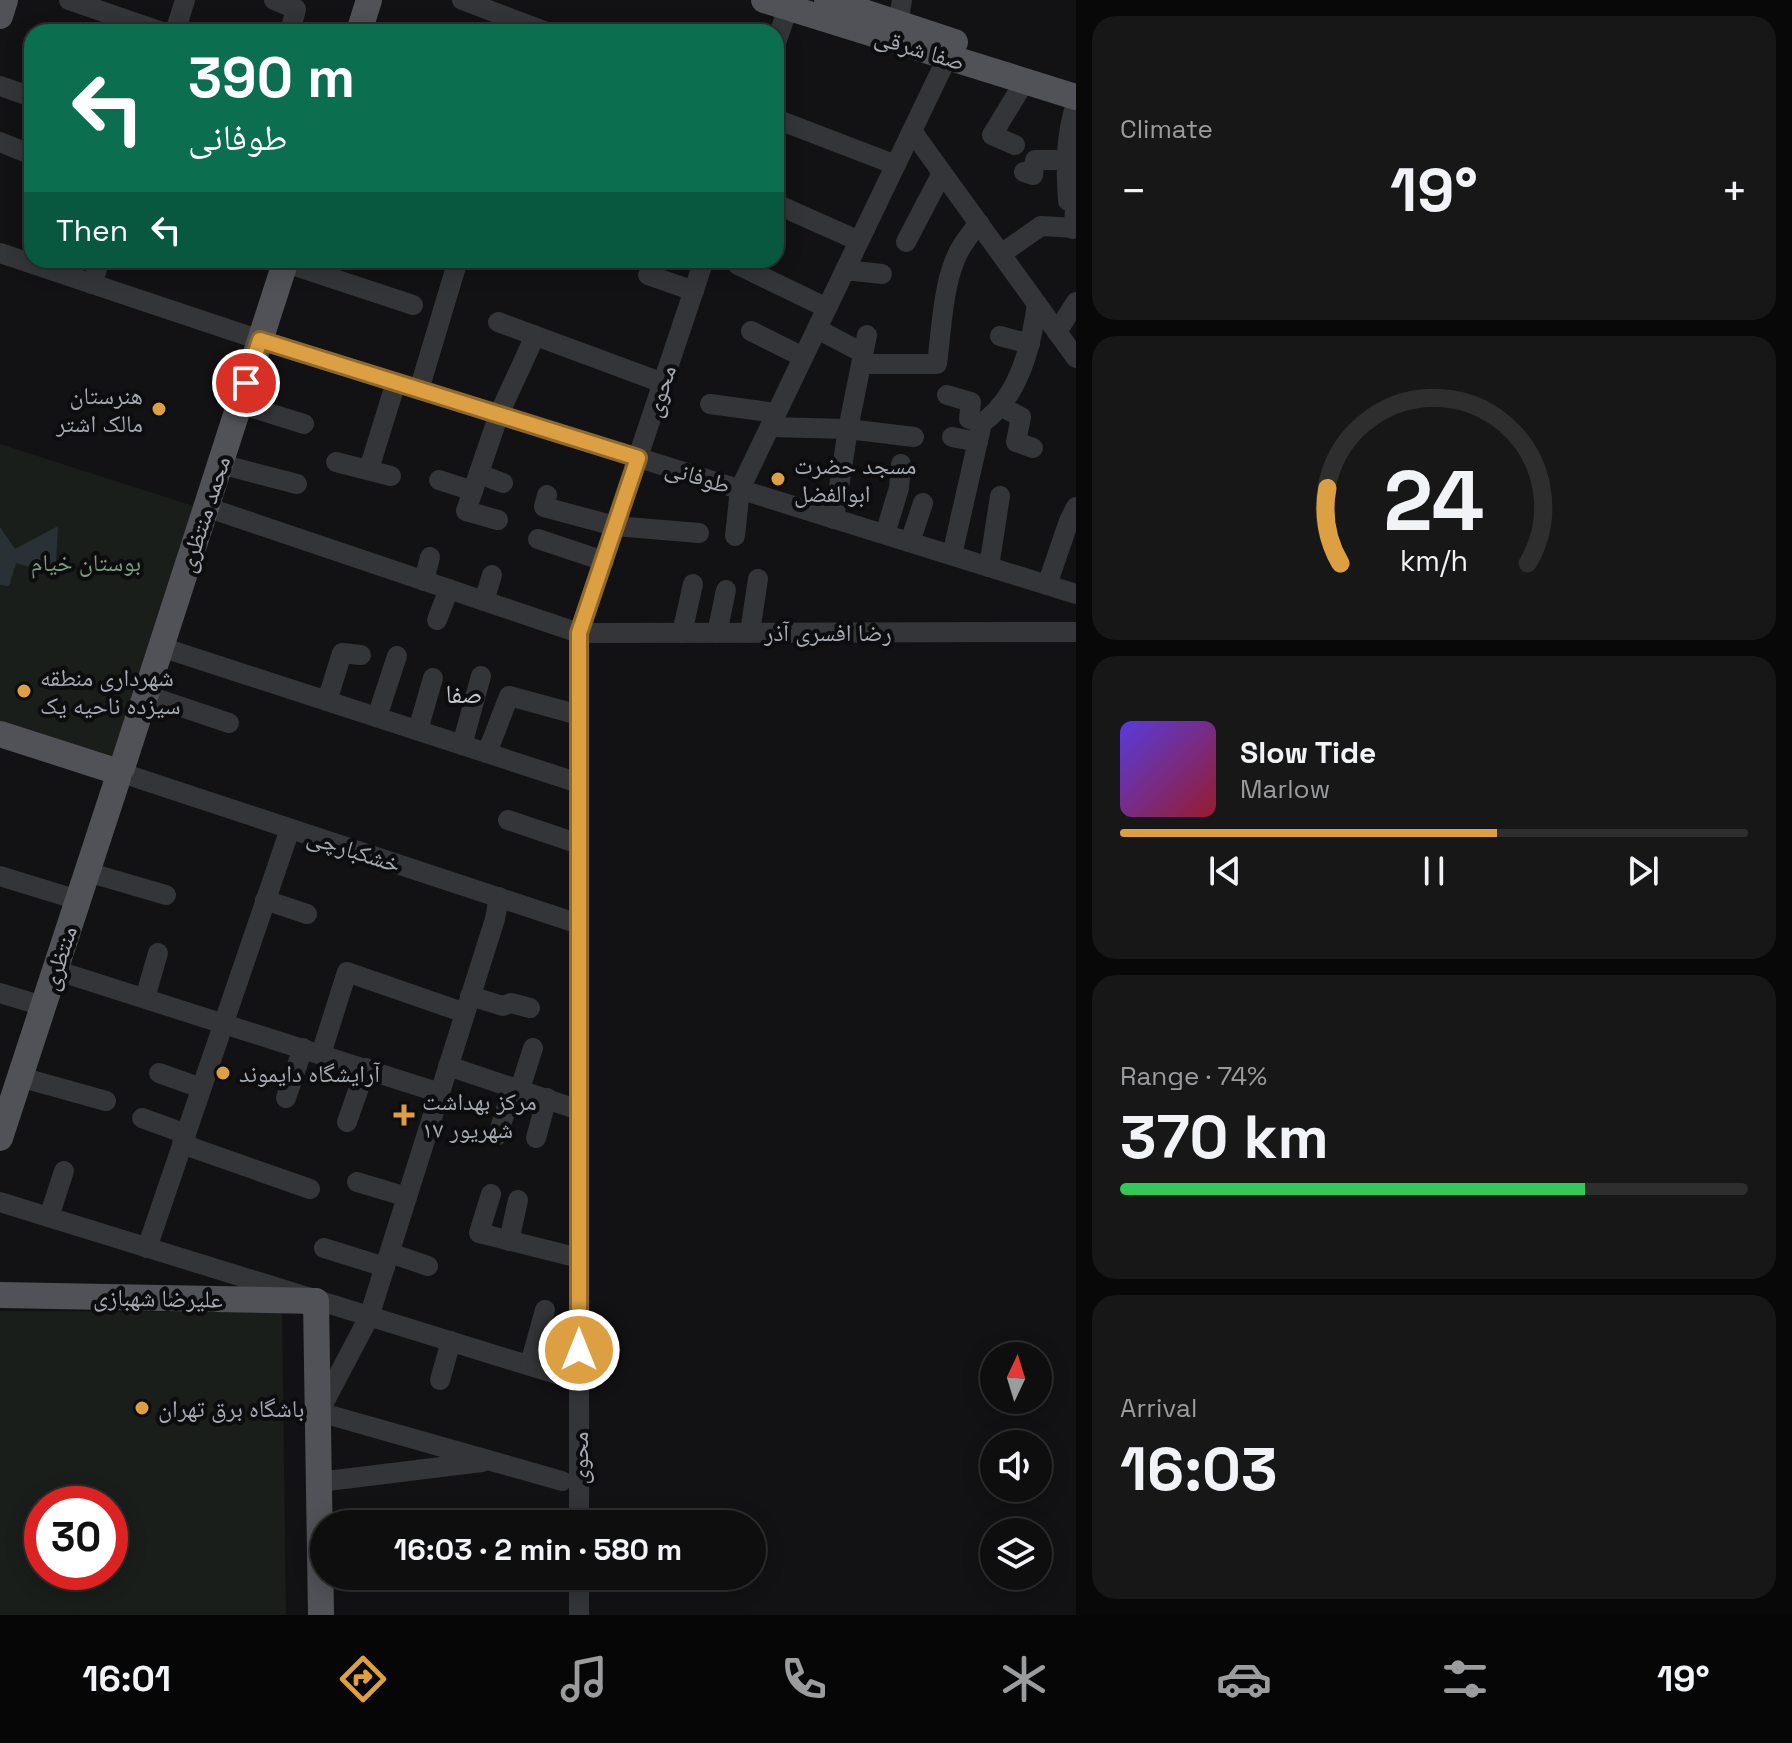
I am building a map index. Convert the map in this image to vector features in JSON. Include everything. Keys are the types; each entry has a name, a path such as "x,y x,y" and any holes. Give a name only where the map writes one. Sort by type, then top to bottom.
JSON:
{"main road":[{"path":"0,16 5,0"},
{"path":"362,24 369,0"},
{"name":"صفا شرقی","path":"827,0 898,21 951,50 1029,75 1076,84"},
{"name":"صفا شرقی","path":"781,3 898,21"},
{"name":"صفا شرقی","path":"1029,75 1076,97"},
{"name":"محمد منتظری","path":"120,773 284,268"},
{"name":"خشکبارچی","path":"0,734 120,773"},
{"name":"منتظری","path":"0,1138 11,1089 43,1006 120,773"},
{"name":"علیرضا شهبازی","path":"0,1295 316,1301"},
{"path":"316,1301 321,1615"}],"street":[{"path":"69,0 139,24"},
{"path":"178,24 185,0"},
{"path":"274,0 296,9 292,24"},
{"path":"462,0 526,24"},
{"path":"778,24 781,3"},
{"path":"735,536 740,489 951,50"},
{"path":"1015,145 992,135 1029,75"},
{"path":"0,86 24,94"},
{"path":"1001,254 1041,217 1075,228 1076,203 1068,201 1070,125 1076,104"},
{"path":"784,122 896,165"},
{"path":"912,131 1076,358"},
{"path":"0,142 24,152"},
{"path":"1024,172 1033,175 1035,160 1070,172"},
{"path":"906,242 942,173"},
{"path":"784,208 859,241"},
{"path":"817,329 864,351 937,364 948,281 963,244 979,223"},
{"name":"طوفانی","path":"0,253 24,261"},
{"name":"طوفانی","path":"45,268 260,340 1076,594"},
{"path":"92,284 97,268"},
{"path":"304,268 413,305"},
{"path":"419,390 456,268"},
{"name":"محوی","path":"579,1510 579,633 701,268"},
{"path":"744,268 827,308"},
{"path":"845,270 882,274"},
{"path":"648,275 694,291"},
{"path":"1057,332 1076,302"},
{"path":"952,555 980,433 1010,391 1028,353 1037,304"},
{"path":"498,322 663,383"},
{"path":"751,331 803,357"},
{"path":"498,520 466,511 499,414 534,335"},
{"path":"1000,336 1030,344"},
{"path":"834,519 864,351"},
{"path":"369,469 396,382"},
{"path":"947,395 971,402 969,419 980,433"},
{"path":"240,404 304,424"},
{"path":"710,404 773,420 914,437"},
{"path":"1000,406 1021,417 1016,442 1033,448"},
{"path":"952,437 980,433"},
{"path":"336,462 391,476"},
{"path":"220,464 297,484"},
{"path":"885,534 899,488 901,464"},
{"path":"439,480 503,483"},
{"path":"989,567 1000,496"},
{"path":"910,542 923,503"},
{"name":"رضا افسری آذر","path":"206,507 579,633 1076,632"},
{"path":"1047,585 1076,507"},
{"path":"604,561 542,516 699,533"},
{"path":"424,581 430,557"},
{"path":"484,601 492,575"},
{"path":"750,632 758,579"},
{"path":"682,633 693,584"},
{"path":"437,620 449,589"},
{"path":"717,633 726,590"},
{"path":"161,647 579,783"},
{"path":"327,701 342,653 361,655"},
{"path":"377,717 397,656"},
{"path":"462,745 481,676"},
{"path":"418,730 433,678"},
{"path":"146,695 229,723"},
{"path":"487,753 509,696 579,715"},
{"name":"خشکبارچی","path":"120,773 579,924"},
{"path":"508,820 579,844"},
{"path":"147,1248 290,829"},
{"path":"87,872 166,895"},
{"path":"0,876 78,900"},
{"path":"499,897 495,919 369,1317 319,1412 562,1481"},
{"path":"265,900 307,914"},
{"path":"145,998 158,953"},
{"path":"55,970 440,1093"},
{"path":"286,1098 312,1051 347,972 468,1004 503,1006 511,1003 530,1008"},
{"path":"0,993 43,1006"},
{"path":"498,1135 533,1048"},
{"path":"448,1066 579,1110"},
{"path":"347,1122 366,1068"},
{"path":"159,1073 201,1088"},
{"path":"11,1089 106,1101"},
{"path":"536,1138 547,1098"},
{"path":"142,1118 184,1139 310,1189"},
{"path":"49,1217 64,1171"},
{"path":"357,1182 407,1197"},
{"path":"491,1194 479,1233 579,1258"},
{"path":"509,1241 518,1200"},
{"path":"0,1202 579,1381"},
{"path":"324,1248 428,1266"},
{"path":"530,1364 545,1310"},
{"path":"440,1380 451,1341"},
{"path":"319,1482 491,1461"},
{"path":"579,1590 579,1615"}],"green space":[{"name":"بوستان خیام","path":"0,444 193,506 112,757 0,721"},
{"name":"باشگاه برق تهران","path":"0,1311 282,1312 286,1615 0,1615"}],"shaded area":[{"path":"58,526 56,564 36,569 16,563 9,586 0,585 0,527 15,549"}],"place":[{"name":"هنرستان مالک اشتر","path":"159,409"},
{"name":"مسجد حضرت ابوالفضل","path":"778,479"},
{"name":"شهرداری منطقه سیزده ناحیه یک","path":"24,691"},
{"name":"آرایشگاه دایموند","path":"223,1073"},
{"name":"مرکز بهداشت ۱۷ شهریور","path":"404,1115"},
{"name":"باشگاه برق تهران","path":"142,1408"}],"district":[{"name":"صفا","path":"464,694"}],"route":[{"path":"246,383 260,340 638,458 579,633 579,1350"}]}
